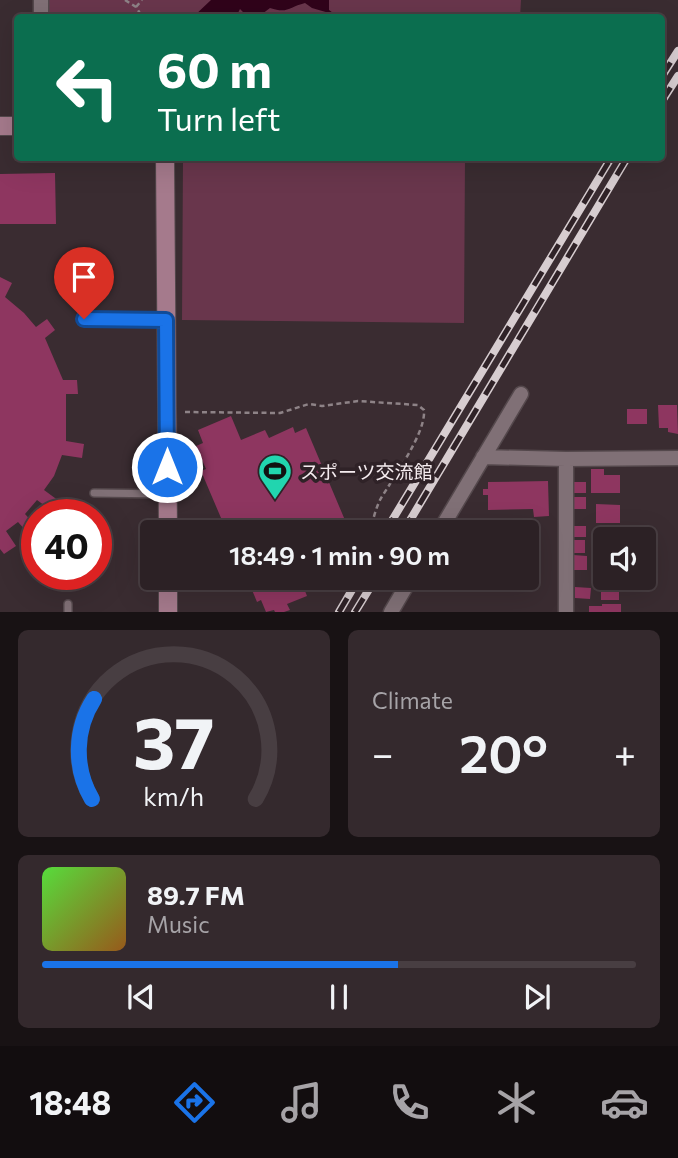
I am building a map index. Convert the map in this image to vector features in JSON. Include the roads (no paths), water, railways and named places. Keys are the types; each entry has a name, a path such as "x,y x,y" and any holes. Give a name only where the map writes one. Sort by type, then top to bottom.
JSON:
{"street":[{"path":"165,161 168,520"},
{"path":"446,520 521,394"},
{"path":"484,457 678,458"},
{"path":"566,459 566,612"},
{"path":"168,590 168,612"},
{"path":"391,612 404,590"}],"lane":[{"path":"84,319 166,320"},
{"path":"94,493 167,494"}],"railway":[{"path":"665,71 678,51"},
{"path":"665,96 678,76"},
{"path":"392,520 609,161"},
{"path":"410,520 625,161"},
{"path":"339,612 352,590"},
{"path":"355,612 369,590"}],"place":[{"name":"スポーツ交流館","path":"275,501"}]}
